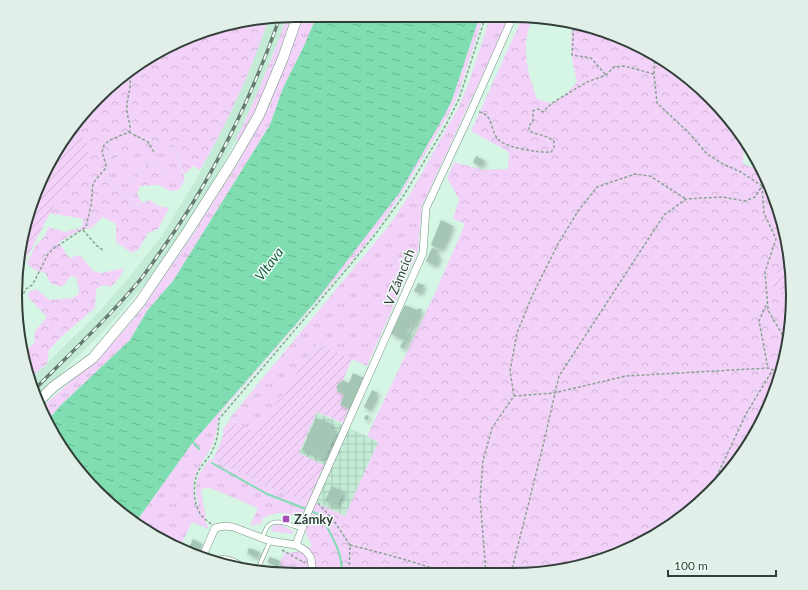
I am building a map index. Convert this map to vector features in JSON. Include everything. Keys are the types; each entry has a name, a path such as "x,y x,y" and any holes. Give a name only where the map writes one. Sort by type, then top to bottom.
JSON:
{"main road":[{"path":"42,398 53,387 93,358 140,302 188,231 233,160 259,115 283,58 296,22"}],"street":[{"name":"V Zámcích","path":"296,545 314,499 423,253 426,208 510,22"},
{"path":"204,553 215,528 224,526 233,527 270,542 296,545 306,551 311,558 312,568"}],"lane":[{"path":"262,538 268,526 274,522 281,522 302,529"},
{"path":"258,566 270,542"},
{"path":"220,558 222,557 234,561"}],"path":[{"path":"215,528 201,515 196,502 194,483 199,470 213,450 217,439 219,418 351,264 404,195 446,125 459,99 484,22"},
{"path":"574,29 572,55 591,58 606,75"},
{"path":"655,62 654,74 657,103 690,134 707,154 723,164 741,172 762,186"},
{"path":"471,111 483,113 490,120 498,140 507,145 541,153 551,152 554,148 554,141 547,136 529,131 529,126 533,121 533,111 538,109 543,112 552,103 586,82 606,75 614,67 624,66 654,74"},
{"path":"129,132 131,129 127,110 130,77"},
{"path":"129,132 148,142 155,154"},
{"path":"22,296 26,289 32,285 48,254 86,227 91,206 93,183 106,165 102,152 104,145 110,140 129,132"},
{"path":"486,568 480,498 483,461 492,428 514,396 510,371 517,333 558,244 578,211 597,187 635,174 650,176 686,199"},
{"path":"512,568 542,450 558,376 664,215 686,199 722,197 745,201 755,197 762,186"},
{"path":"762,186 764,213 776,239 765,272 767,304 768,310 783,336"},
{"path":"83,230 96,245 104,251"},
{"path":"767,304 759,321 768,368"},
{"path":"514,396 554,393 626,376 768,368 773,370"},
{"path":"716,477 746,414 773,370 776,369"},
{"path":"314,499 334,520 350,545 349,568"},
{"path":"279,543 282,550 305,563 305,568"},
{"path":"350,545 432,568"}],"shaded area":[{"path":"285,23 259,89 236,140 208,191 176,242 145,284 112,322 41,394 34,376 100,311 132,274 163,234 194,183 221,132 244,82 267,24"},
{"path":"317,412 378,442 345,516 309,499 324,465 299,454"}],"green space":[{"path":"290,22 262,99 240,142 236,140 276,47 285,23"},
{"path":"299,22 314,22 283,88 270,125 173,281 147,311 130,340 61,405 51,417 45,404 107,349 145,305 193,234 238,163 269,107"},
{"path":"478,22 482,22 457,98 400,196 360,251 222,411 213,443 195,476 194,489 196,506 198,505 196,491 197,480 210,459 269,487 308,502 300,518 286,513 273,514 263,518 262,523 250,526 258,508 208,487 201,490 206,514 205,520 209,529 192,522 182,543 138,519 193,442 316,301 452,100"},
{"path":"489,22 506,22 422,206 418,251 367,366 316,343 257,434 229,419 391,223 413,189 459,106 469,82"},
{"path":"520,22 531,23 527,39 526,58 530,78 537,99 551,103 565,95 577,82 571,52 572,28 601,36 634,50 679,78 706,102 730,129 744,149 743,164 754,168 772,207 781,242 784,263 770,285 786,293 786,295 784,331 772,383 758,416 740,447 730,461 706,488 679,512 665,522 634,540 601,554 549,566 513,568 301,568 303,564 285,556 282,553 296,552 312,546 305,532 316,503 345,516 378,442 367,436 435,293 465,224 453,219 459,199 447,178 454,162 483,170 508,169 509,152 471,131"},
{"path":"267,24 255,57 238,96 200,170 194,166 184,174 174,145 151,141 132,132 122,133 130,143 130,152 108,161 105,173 113,186 141,207 142,203 150,200 158,206 169,208 158,229 148,233 138,250 132,253 116,242 116,224 103,217 91,228 78,231 59,242 69,258 80,255 93,271 102,273 124,268 120,277 111,287 104,285 96,289 95,308 62,336 49,350 47,364 34,375 27,349 34,344 35,331 47,317 27,296 30,291 36,289 50,300 72,298 79,294 76,277 71,276 62,287 50,283 46,273 35,270 27,264 35,246 45,236 48,227 65,232 81,228 84,219 49,213 73,136 90,115 115,90 143,68 174,50 207,36 224,31"},
{"path":"79,128 89,148 84,172 64,186 28,256 25,255 36,207 50,174 68,143"},
{"path":"132,132 151,141 174,145 185,179 179,190 170,191 159,185 164,179 172,179 153,161 144,167 132,179 140,186 137,194 142,203 142,207 113,186 105,173 108,161 130,152 122,133"},
{"path":"153,161 172,179 164,179 159,185 140,186 132,179 144,167"},
{"path":"24,257 27,258 23,273"},
{"path":"784,262 786,293 769,285"},
{"path":"316,343 352,359 343,381 342,380 341,383 339,382 337,391 344,395 340,405 349,409 343,423 317,412 299,453 324,465 308,502 269,487 213,460 223,436 223,429 230,420 257,433"},
{"path":"275,525 281,525 295,532 291,534 271,531 271,528"},
{"path":"285,556 303,564 301,568 286,568 280,565 282,557"}],"water":[{"name":"Vltava","path":"314,22 478,22 452,100 400,192 316,301 193,442 138,519 115,500 90,475 68,447 51,417 61,405 130,340 147,311 173,281 270,125 283,88"}],"building":[{"path":"476,156 485,161 481,167 473,162"},
{"path":"441,220 453,226 442,250 431,245"},
{"path":"432,248 438,251 436,256 440,257 436,266 426,261"},
{"path":"418,283 424,285 421,294 414,291"},
{"path":"405,305 417,310 418,308 422,310 404,349 400,347 404,340 391,334","holes":["409,324 412,326 409,333 406,331"]},
{"path":"353,373 364,378 356,400 354,399 350,409 340,405 344,395 337,391 338,389 336,388 342,380 349,383"},
{"path":"372,390 378,393 370,410 364,407"},
{"path":"366,415 369,416 368,420 364,419"},
{"path":"316,418 332,424 331,428 337,431 324,459 302,450"},
{"path":"332,486 344,492 337,506 325,501"},
{"path":"193,539 202,544 199,551 190,546"},
{"path":"249,548 260,552 257,558 247,553"},
{"path":"270,557 280,561 278,565 283,567 273,567 274,565 267,562"}],"waterway":[{"path":"192,441 199,449"},
{"path":"212,463 267,494 306,509"},
{"path":"310,511 321,515 339,551 342,568"}],"railway":[{"path":"38,386 127,295 146,272 181,221 199,193 230,137 257,78 278,23"}],"place":[{"name":"Zámky","path":"286,519"}]}
